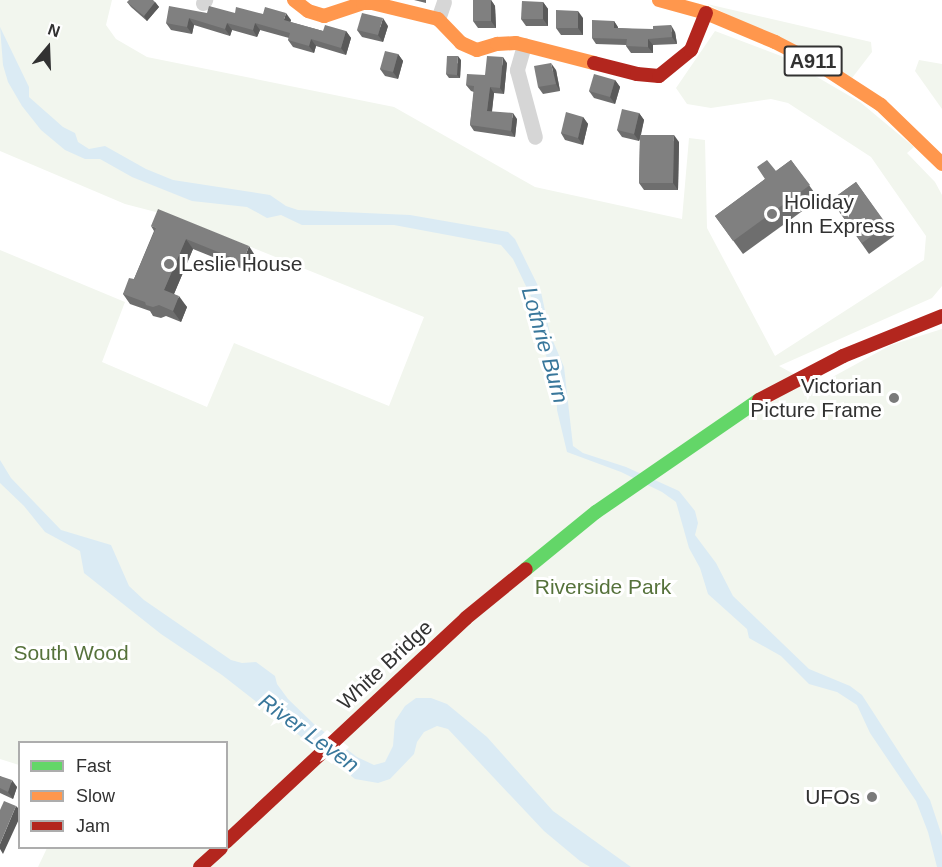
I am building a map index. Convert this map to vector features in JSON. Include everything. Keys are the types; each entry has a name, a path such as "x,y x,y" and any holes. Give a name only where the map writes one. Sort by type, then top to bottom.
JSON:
{"main road":[{"path":"294,0 316,14 334,14 363,3 372,3 438,19 461,43 469,48 485,49 508,42 636,74 659,76 691,50 706,14"},
{"name":"A911","path":"659,0 706,14 776,42 818,64 881,105 942,164"},
{"path":"937,318 942,309"},
{"name":"White Bridge","path":"228,840 466,618 596,512 755,402 843,356 937,318"},
{"path":"200,867 220,849"}],"street":[{"path":"438,19 444,2"},
{"path":"524,45 517,70 535,137"}],"green space":[{"name":"Riverside Park","path":"0,0 112,0 106,25 116,39 147,57 394,107 535,187 682,219 689,138 705,140 707,228 775,356 924,260 926,236 871,157 788,103 771,99 711,108 687,104 676,88 715,31 781,56 860,102 914,147 907,153 935,182 942,195 942,286 932,298 779,366 816,386 891,345 942,329 942,867 38,867 47,849 228,849 228,741 18,741 18,765 0,759 0,250 125,302 102,362 207,407 234,343 389,406 424,317 179,218 125,204 0,151"},
{"path":"707,4 871,42 872,52 852,78"},
{"path":"919,60 942,64 942,109 915,71"}],"water":[{"name":"Lothrie Burn","path":"0,27 29,87 29,97 63,127 75,133 78,142 89,149 105,146 146,169 173,180 270,195 286,206 298,210 410,215 508,232 515,239 541,292 550,334 564,367 573,446 583,453 626,467 679,491 695,511 698,523 695,535 716,563 733,596 809,669 850,686 862,695 930,800 942,836 942,867 937,867 928,832 916,801 870,733 857,705 837,692 809,684 781,656 749,638 747,629 708,594 700,568 689,548 676,502 662,492 621,472 567,452 557,410 556,379 536,332 533,312 535,305 513,259 501,245 394,225 302,225 281,215 267,218 247,207 192,201 132,177 100,159 85,159 65,150 41,130 22,106 8,82 3,65"},
{"name":"River Leven","path":"0,460 11,478 61,530 111,545 129,586 144,600 231,660 242,663 256,662 275,676 277,684 288,699 315,725 357,757 374,765 385,762 393,746 395,721 405,706 416,698 431,698 447,704 487,737 553,811 631,867 590,867 580,861 544,831 448,729 437,726 424,732 417,742 414,754 390,779 378,783 355,779 222,675 161,634 84,573 80,551 45,532 24,506 0,483"}],"pier":[{"path":"327,730 349,747 332,764 309,747"}],"building":[{"path":"129,0 153,0 155,2 144,16 127,2"},
{"path":"473,0 491,0 491,21 473,21"},
{"path":"522,1 543,2 543,19 521,19"},
{"path":"169,6 207,13 209,6 235,13 236,7 263,14 265,7 286,13 284,20 323,31 325,25 346,31 341,48 311,39 309,46 288,40 290,33 255,23 253,30 227,23 225,29 189,18 187,27 166,23"},
{"path":"556,10 578,11 578,28 556,28"},
{"path":"362,13 383,18 378,35 357,30"},
{"path":"592,20 614,21 614,28 653,29 653,26 671,25 672,37 648,39 648,47 626,46 627,39 592,38"},
{"path":"385,51 398,54 393,72 380,69"},
{"path":"447,56 458,56 457,75 446,74"},
{"path":"487,56 503,57 500,88 490,87 487,111 513,113 511,131 470,125 474,86 466,85 467,74 485,75"},
{"path":"551,63 556,84 538,87 534,66"},
{"path":"594,74 615,80 610,97 589,91"},
{"path":"622,109 639,113 634,134 617,130"},
{"path":"566,112 583,117 578,138 561,133"},
{"path":"640,135 674,135 673,183 639,183"},
{"path":"767,160 776,171 791,160 810,185 733,241 715,216 765,179 757,167"},
{"path":"856,182 887,225 862,243 831,200"},
{"name":"Leslie House","path":"158,209 249,246 243,262 186,239 164,290 179,296 173,311 159,305 153,307 146,305 145,302 123,294 129,278 134,279 156,228 151,226"},
{"path":"0,776 12,780 8,792 0,788"},
{"path":"4,801 16,806 0,844 0,810"}],"traffic: fast":[{"path":"526,569 596,512 759,400"}],"traffic: slow":[{"path":"294,0 308,11 324,16 363,3 372,3 438,19 461,43 477,50 497,44 516,43 594,63"},
{"path":"659,0 706,13 775,42 818,64 881,105 942,164"}],"traffic: jam":[{"path":"594,63 637,74 659,76 691,50 706,13"},
{"path":"759,400 843,356 942,316"},
{"path":"228,840 466,618 526,569"},
{"path":"200,867 220,849"}],"place":[{"name":"Holiday Inn Express","path":"772,214"},
{"name":"Leslie House","path":"169,264"},
{"name":"Victorian Picture Frame","path":"894,398"},
{"name":"UFOs","path":"872,797"}],"park label":[{"name":"South Wood","path":"71,653"}]}
